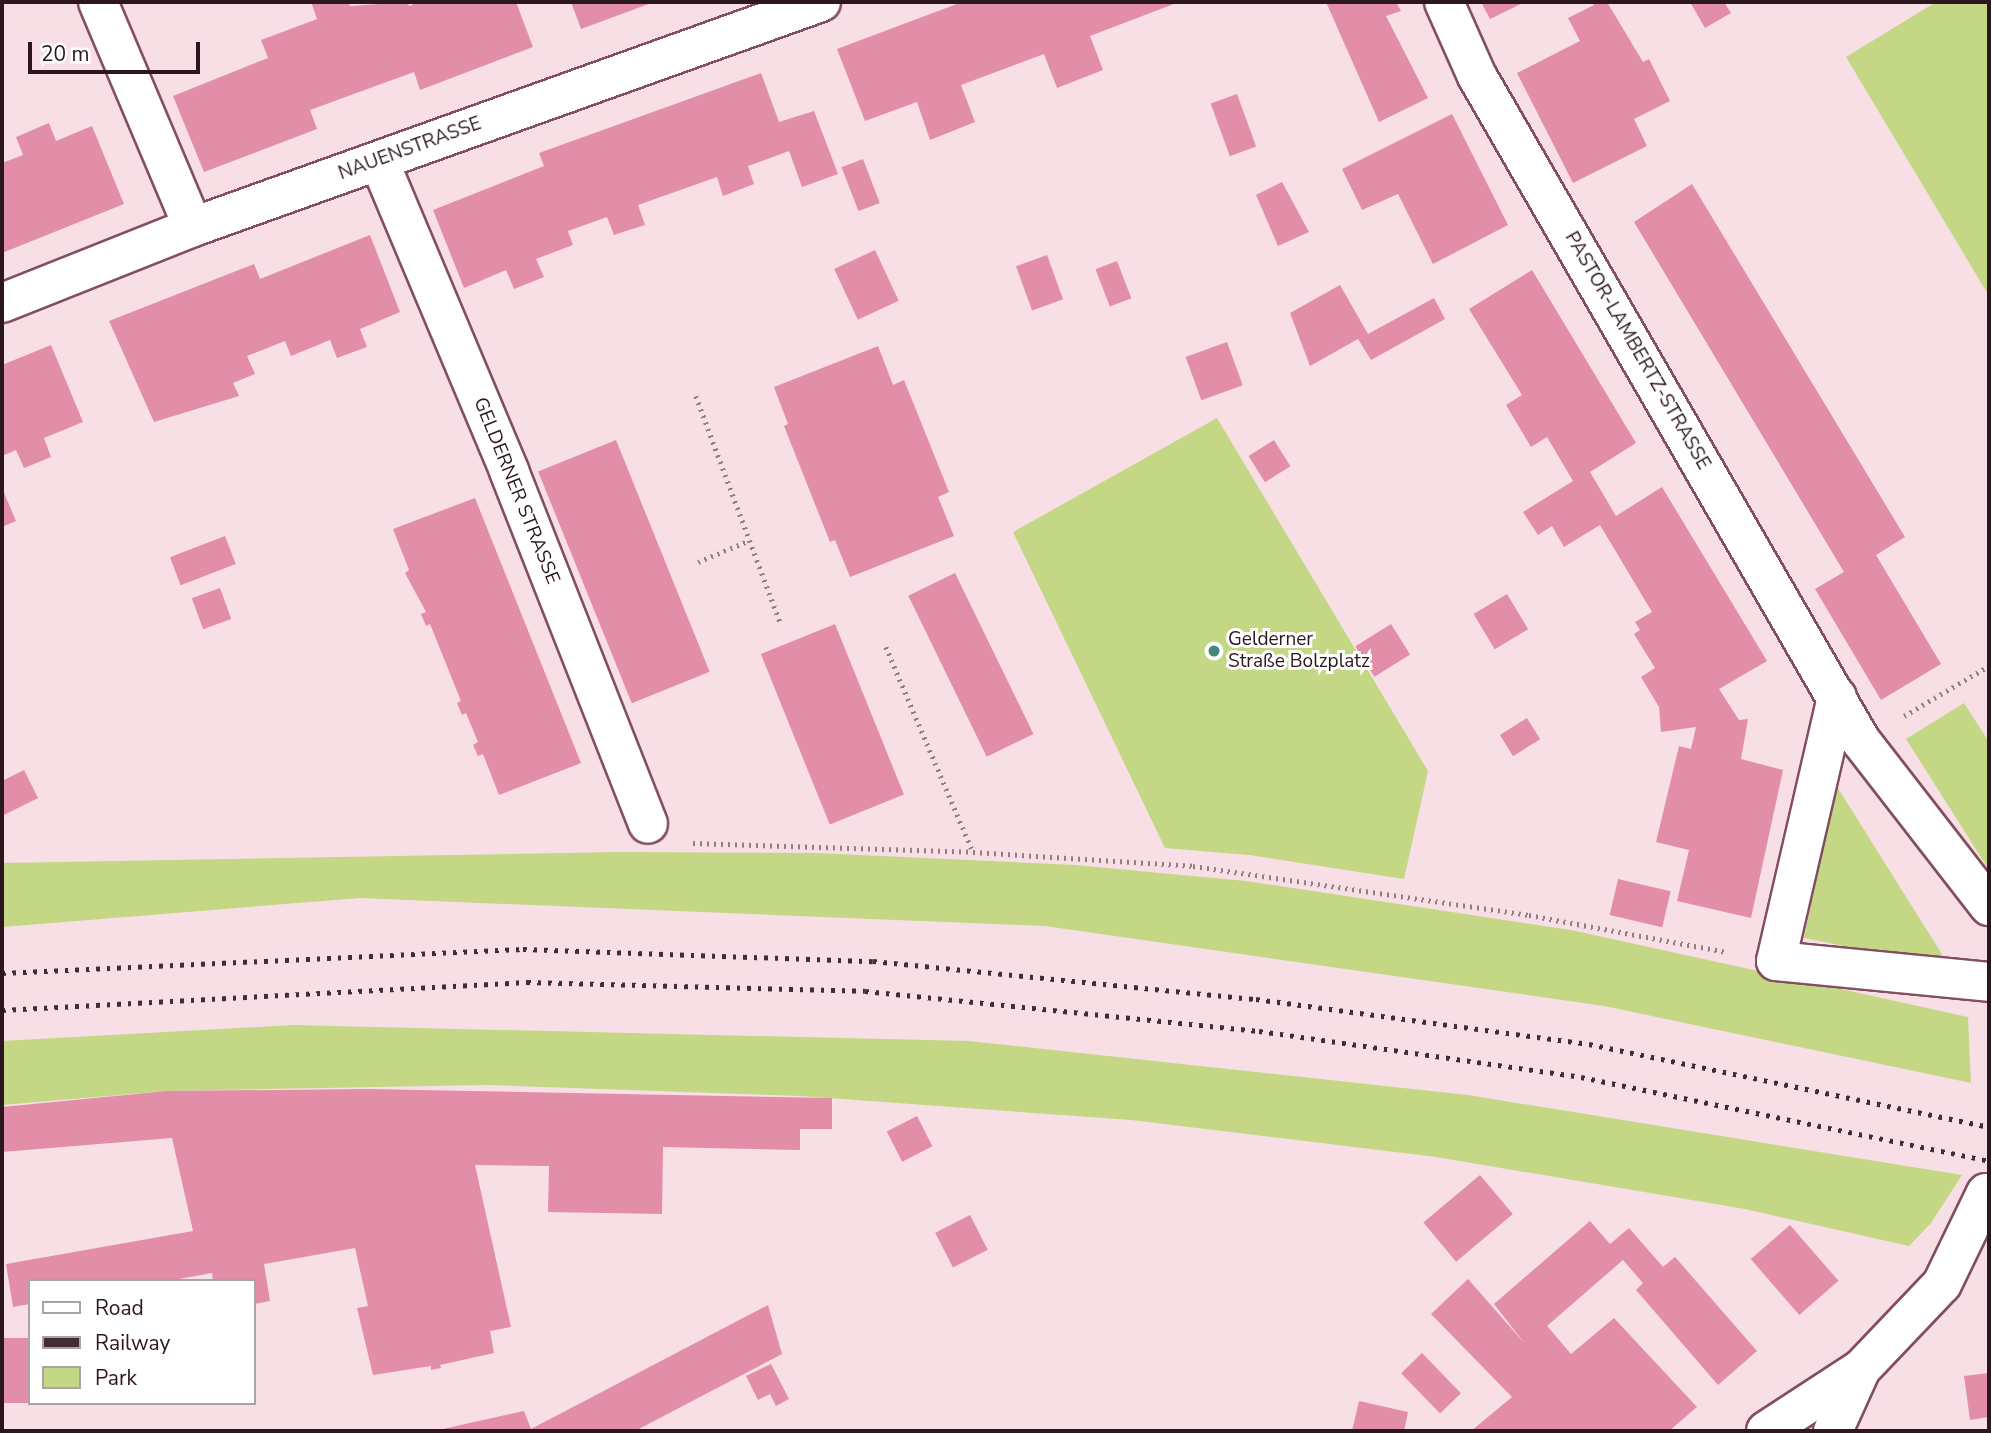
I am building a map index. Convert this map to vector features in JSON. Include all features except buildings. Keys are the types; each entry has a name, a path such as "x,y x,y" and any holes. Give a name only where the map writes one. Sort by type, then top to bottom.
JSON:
{"street":[{"path":"98,2 193,227"},
{"name":"NAUENSTRASSE","path":"2,303 193,227 821,2"},
{"name":"PASTOR-LAMBERTZ-STRASSE","path":"1444,2 1477,76 1861,741 1989,906"},
{"name":"GELDERNER STRASSE","path":"379,160 509,471 648,824"},
{"path":"1837,697 1776,961 1989,982"},
{"path":"1766,1431 1861,1369 1942,1284 1986,1193"},
{"path":"1833,1431 1861,1369"}],"path":[{"path":"696,396 779,622"},
{"path":"698,562 750,540"},
{"path":"886,648 973,852"},
{"path":"1861,741 1989,667"},
{"path":"648,824 693,843 973,852 1193,866 1529,915 1776,961"}],"green space":[{"path":"1936,2 1989,2 1989,296 1846,57"},
{"name":"Gelderner Straße Bolzplatz","path":"1217,418 1428,771 1404,879 1249,855 1165,848 1013,532"},
{"path":"1964,703 1989,742 1989,870 1906,739"},
{"path":"1836,785 1945,959 1939,965 1804,938"},
{"path":"618,852 816,853 1075,865 1246,881 1571,930 1968,1017 1971,1083 1604,1006 1045,926 360,898 2,927 2,863"},
{"path":"293,1025 969,1041 1468,1095 1962,1175 1931,1223 1909,1246 1745,1209 1436,1157 1131,1120 801,1096 487,1085 167,1091 2,1105 2,1041"}],"railway":[{"path":"2,973 523,949 873,961 1256,999 1589,1044 1989,1127"},
{"path":"2,1010 527,982 865,991 1259,1031 1581,1077 1989,1161"}],"place":[{"name":"Gelderner Straße Bolzplatz","path":"1214,651"}]}
